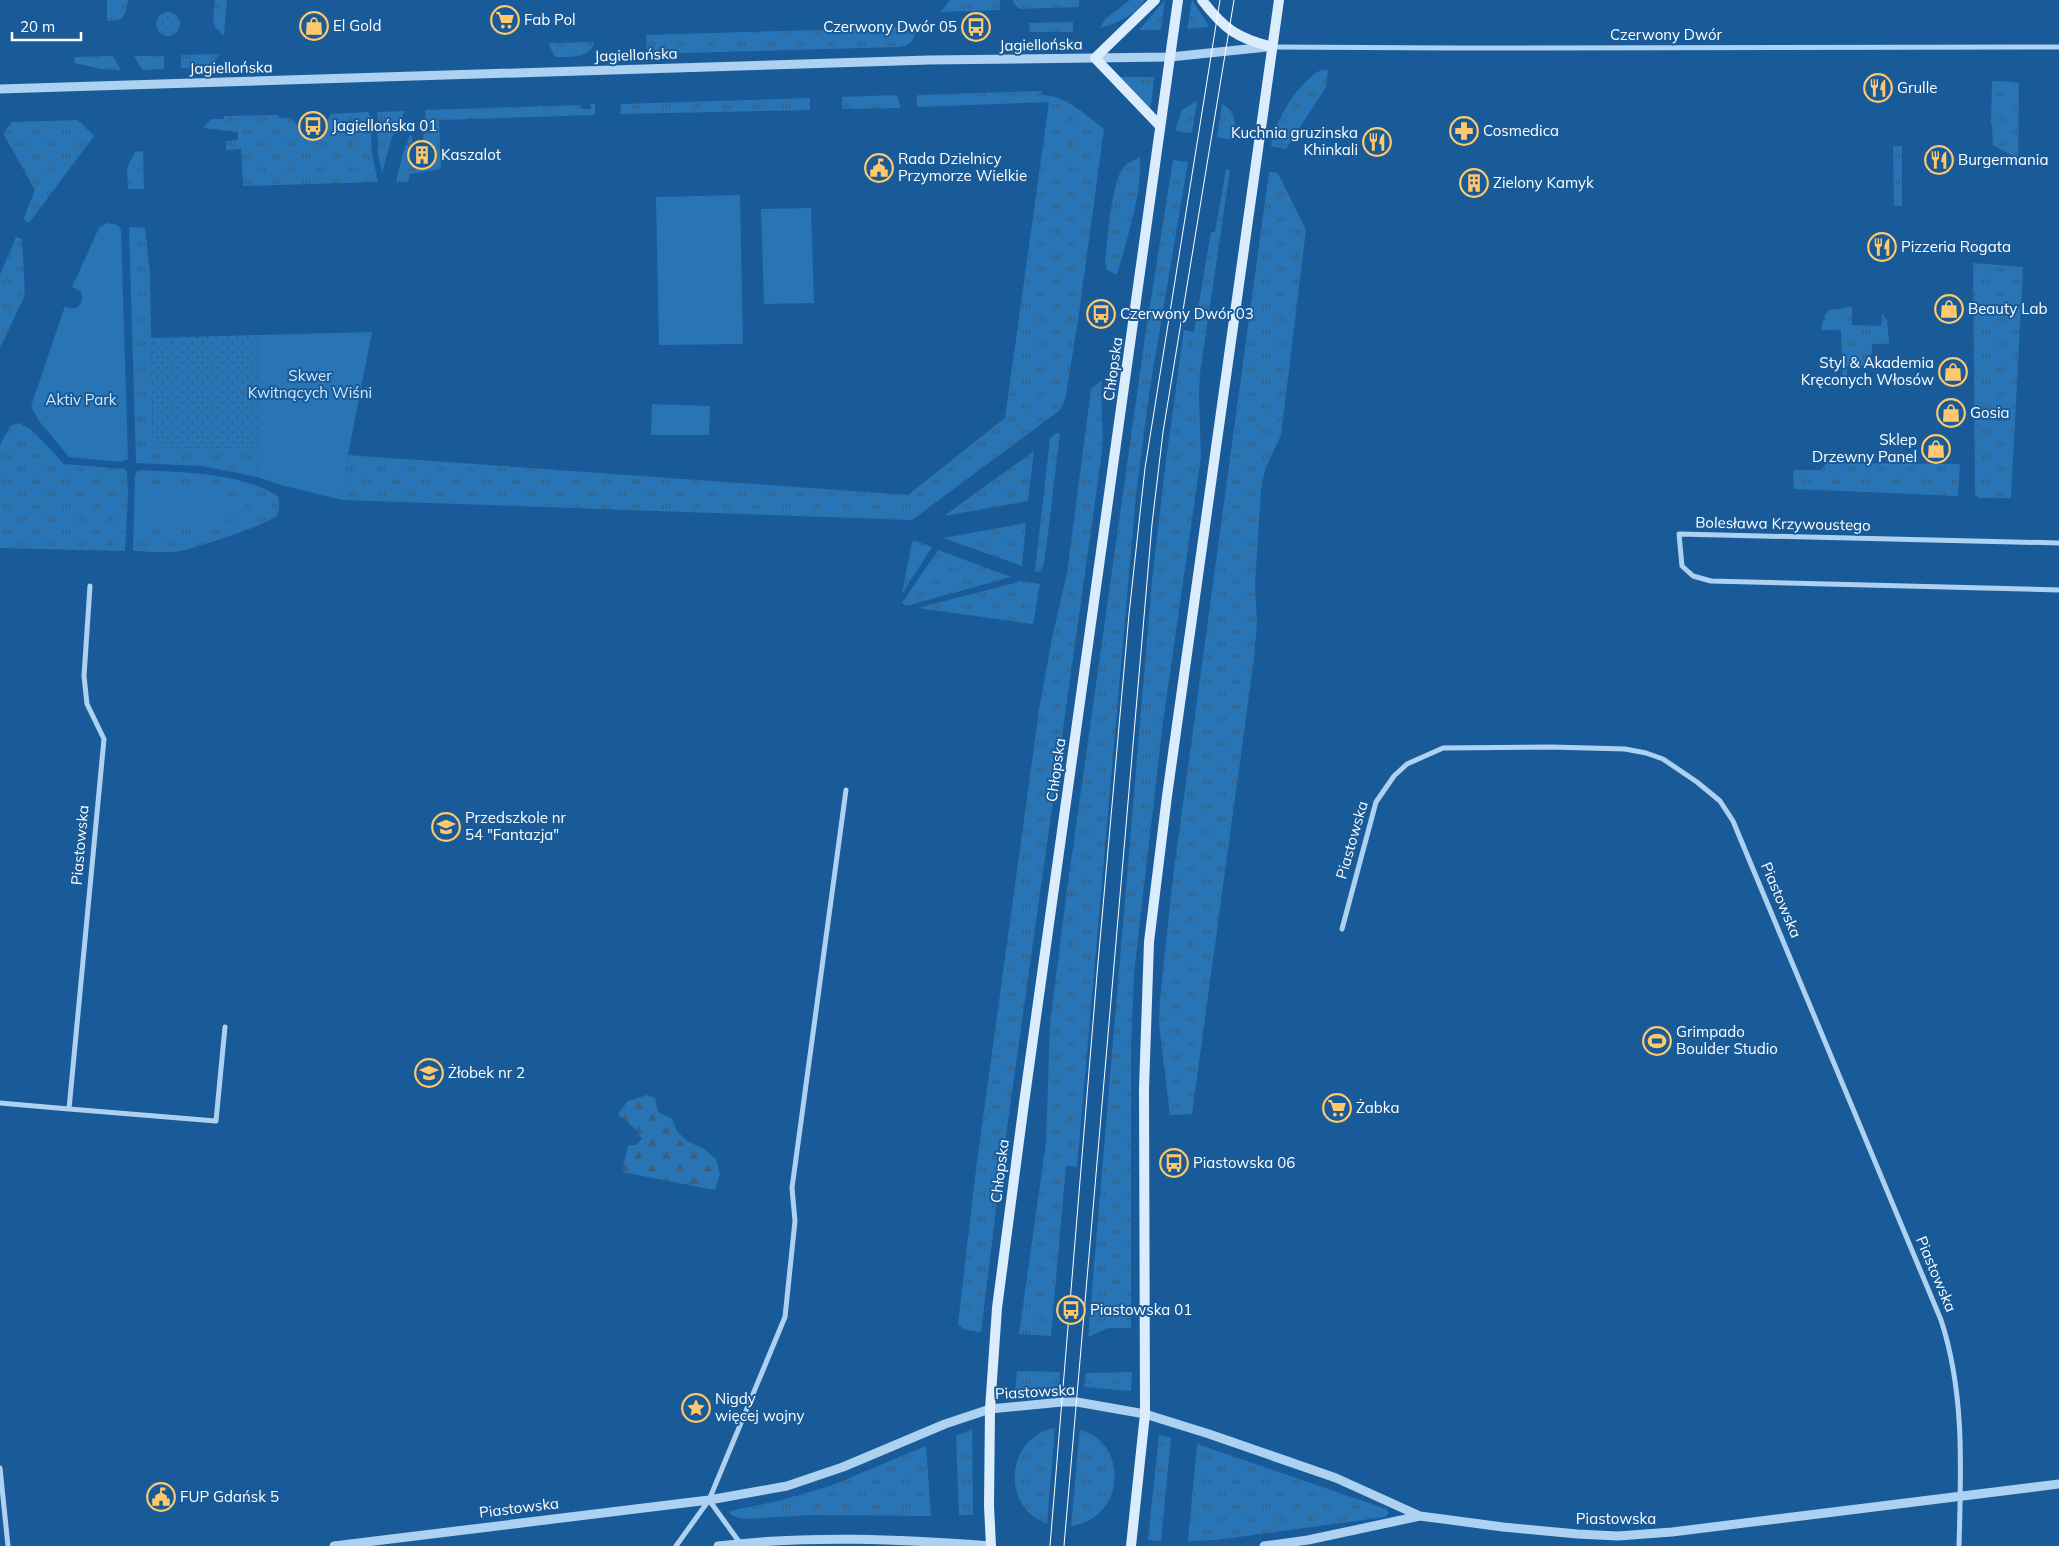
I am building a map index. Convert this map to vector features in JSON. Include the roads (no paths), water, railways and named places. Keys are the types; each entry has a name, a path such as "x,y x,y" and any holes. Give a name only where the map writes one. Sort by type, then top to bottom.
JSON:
{"main road":[{"path":"1155,0 1095,58 1160,126"},
{"name":"Chłopska","path":"991,1546 989,1506 990,1409 998,1308 1024,1103 1178,0"},
{"path":"1202,0 1217,19 1229,30 1249,41 1272,46"},
{"path":"1131,1546 1144,1414 1144,1089 1149,942 1168,786 1279,0"}],"street":[{"name":"Jagiellońska","path":"0,88 928,60 1170,57 1272,46"},
{"name":"Czerwony Dwór","path":"1272,46 1437,48 2059,47"},
{"name":"Bolesława Krzywoustego","path":"2059,543 1679,534 1682,566 1693,576 1711,581 2059,590"},
{"name":"Piastowska","path":"69,1109 104,739 87,704 84,676 90,586"},
{"name":"Piastowska","path":"1342,928 1376,802 1394,776 1408,764 1443,748 1551,746 1625,749 1646,753 1663,759 1680,770 1720,801 1733,820 1940,1320 1948,1344 1959,1414 1961,1496"},
{"path":"676,1546 709,1500 785,1317 795,1221 792,1188 846,790"},
{"path":"0,1103 216,1121 225,1027"},
{"name":"Piastowska","path":"334,1546 709,1500 787,1486 843,1467 945,1424 990,1409 1016,1405 1077,1402 1144,1414 1209,1434 1336,1478 1420,1516 1504,1528 1618,1536 1672,1532 2059,1484"},
{"path":"0,1468 8,1546"},
{"path":"1959,1546 1961,1496"},
{"path":"709,1500 740,1544"},
{"name":"Piastowska","path":"1264,1546 1308,1540 1420,1516"},
{"path":"718,1546 905,1540 991,1546"}],"tram line":[{"path":"1050,1546 1097,974 1129,614 1145,468 1220,0"},
{"path":"1064,1546 1152,524 1163,432 1234,0"}],"place":[{"name":"Fab Pol","path":"505,20"},
{"name":"El Gold","path":"314,26"},
{"name":"Czerwony Dwór 05","path":"976,27"},
{"name":"Grulle","path":"1878,88"},
{"name":"Jagiellońska 01","path":"313,126"},
{"name":"Cosmedica","path":"1464,131"},
{"name":"Kuchnia gruzinska Khinkali","path":"1377,142"},
{"name":"Kaszalot","path":"422,155"},
{"name":"Burgermania","path":"1939,160"},
{"name":"Rada Dzielnicy Przymorze Wielkie","path":"879,168"},
{"name":"Zielony Kamyk","path":"1474,183"},
{"name":"Pizzeria Rogata","path":"1882,247"},
{"name":"Beauty Lab","path":"1949,309"},
{"name":"Czerwony Dwór 03","path":"1101,314"},
{"name":"Styl & Akademia Kręconych Włosów","path":"1953,372"},
{"name":"Gosia","path":"1951,413"},
{"name":"Sklep Drzewny Panel","path":"1936,449"},
{"name":"Przedszkole nr 54 \"Fantazja\"","path":"446,827"},
{"name":"Grimpado Boulder Studio","path":"1657,1041"},
{"name":"Żłobek nr 2","path":"429,1073"},
{"name":"Żabka","path":"1337,1108"},
{"name":"Piastowska 06","path":"1174,1163"},
{"name":"Piastowska 01","path":"1071,1310"},
{"name":"Nigdy więcej wojny","path":"696,1408"},
{"name":"FUP Gdańsk 5","path":"161,1497"}],"park label":[{"name":"Skwer Kwitnących Wiśni","path":"310,384"},
{"name":"Aktiv Park","path":"81,400"}]}
